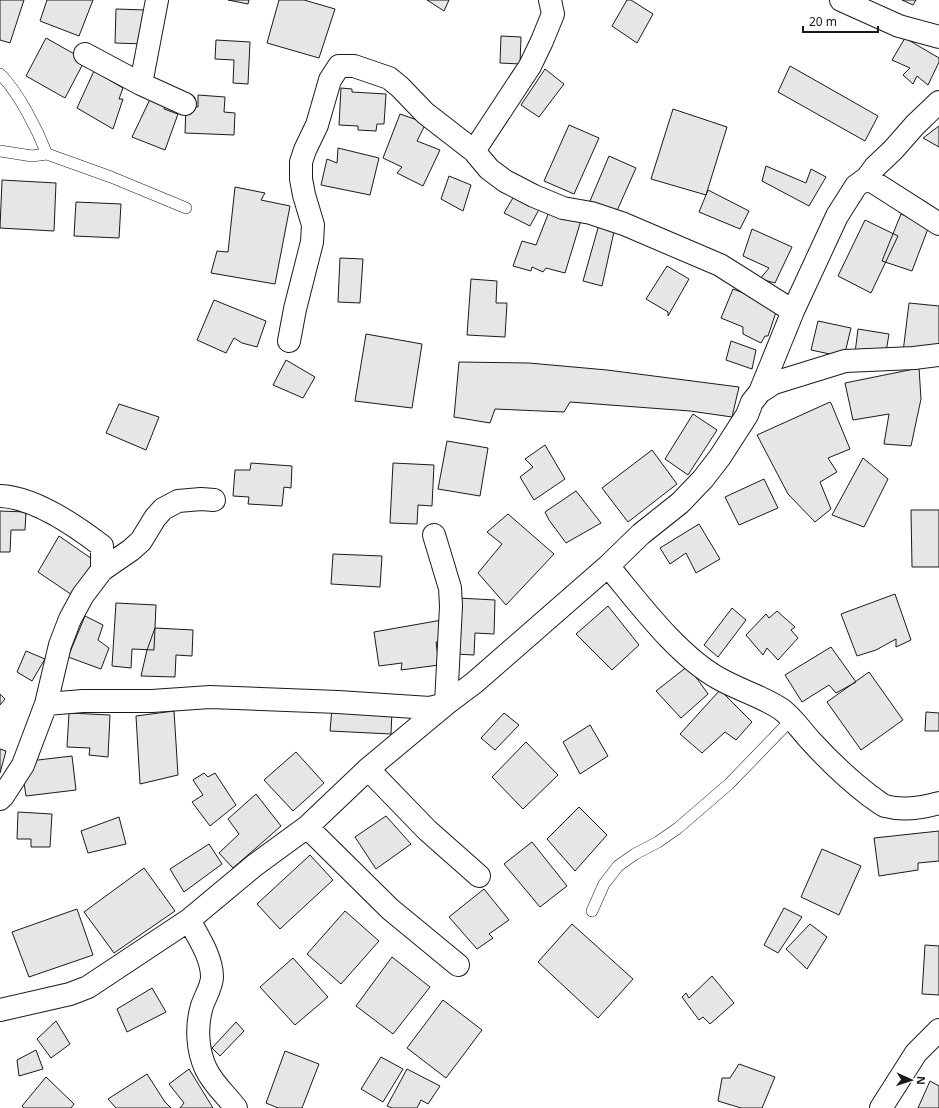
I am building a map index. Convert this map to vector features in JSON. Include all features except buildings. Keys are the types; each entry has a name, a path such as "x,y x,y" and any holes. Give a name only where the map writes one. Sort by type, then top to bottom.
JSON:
{"street":[{"path":"141,84 157,0"},
{"path":"474,151 533,60 553,14 550,0"},
{"path":"841,0 899,26 939,37"},
{"path":"85,54 141,84 185,104"},
{"path":"289,341 295,308 312,242 313,225 304,195 301,179 301,162 317,125 330,80 339,66 354,66 389,78 400,87 425,113 474,151 489,169 505,181 534,196 563,208 592,213 624,224 720,265 793,311"},
{"path":"0,1010 70,994 88,987 118,969 189,920 255,865 307,827 368,769 446,704 474,683 608,566 641,534 680,503 703,479 720,457 747,414 752,402 760,392 793,311 837,216 856,186 867,178 875,167 939,102"},
{"path":"867,178 939,224"},
{"path":"760,392 774,383 845,361 914,358 939,355"},
{"path":"0,496 32,503 88,535 102,546 102,570"},
{"path":"0,799 23,765 46,704 60,645 70,619 83,595 102,570 131,550 141,541 155,518 163,509 178,501 201,499 214,500"},
{"path":"434,535 450,588 451,606 446,704"},
{"path":"608,566 662,631 697,664 718,678 754,694 781,710 830,762 855,784 884,806 903,809 922,808 939,803"},
{"path":"46,704 83,701 152,701 210,697 338,702 430,708 446,704"},
{"path":"368,769 426,830 479,876"},
{"path":"307,827 390,909 458,965"},
{"path":"189,920 211,965 212,978 202,1007 198,1025 198,1040 201,1053 206,1069 219,1088 236,1108"},
{"path":"881,1108 916,1053 939,1030"}],"lane":[{"path":"0,74 7,81 19,100 47,154"},
{"path":"0,151 32,156 47,154 111,177 186,208"},
{"path":"592,911 604,884 618,866 678,828 729,784 792,720"}]}
